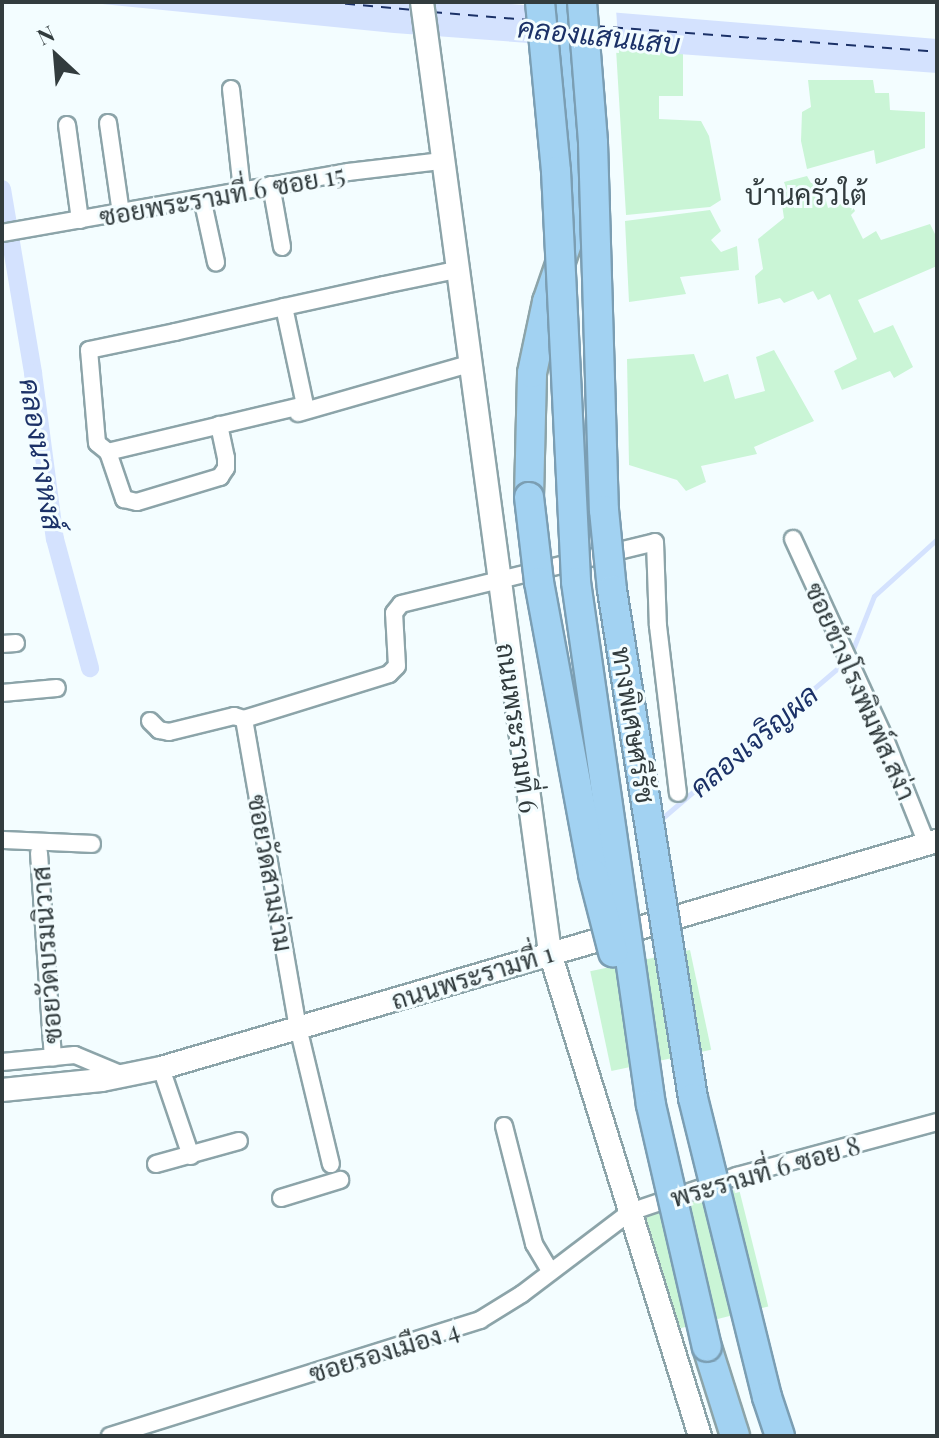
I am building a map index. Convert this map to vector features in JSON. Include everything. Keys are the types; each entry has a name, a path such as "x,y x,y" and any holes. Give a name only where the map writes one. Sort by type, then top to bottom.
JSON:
{"highway":[{"name":"ทางพิเศษศรีรัช","path":"540,2 556,171 576,582 651,1105 712,1372 735,1436"},
{"path":"559,2 574,209 571,232 547,302 532,373 527,462 530,524 593,874 651,1105"},
{"name":"ทางพิเศษศรีรัช","path":"582,2 593,143 604,510 612,590 693,1098 767,1397 780,1436"}],"main road":[{"name":"ถนนพระรามที่ 6","path":"422,2 497,578 550,953 700,1436"},
{"name":"ถนนพระรามที่ 1","path":"2,1090 114,1078 161,1068 932,843"}],"street":[{"path":"231,89 242,191"},
{"path":"108,123 121,213"},
{"path":"67,125 80,220"},
{"name":"ซอยพระรามที่ 6 ซอย 15","path":"10,232 271,185 442,161"},
{"path":"271,185 282,247"},
{"path":"202,198 216,262"},
{"path":"219,425 226,458 226,468 220,477 137,502 124,499 108,452 97,443 89,350 456,270"},
{"path":"108,452 305,405 284,307"},
{"path":"285,416 469,364"},
{"name":"ซอยข้างโรงพิมพ์ส.สง่า","path":"793,539 932,843"},
{"path":"150,721 164,732 234,716 244,719 389,674 397,666 394,613 397,607 497,578 655,542 658,626 678,793"},
{"path":"2,693 57,688"},
{"name":"ซอยวัดสามง่าม","path":"244,719 298,1027 331,1164"},
{"name":"ซอยวัดบรมนิวาส","path":"2,840 92,844"},
{"name":"ซอยวัดบรมนิวาส","path":"39,853 53,1058"},
{"name":"ซอยวัดบรมนิวาส","path":"2,1062 86,1058 114,1078"},
{"path":"161,1068 191,1156"},
{"name":"พระรามที่ 6 ซอย 8","path":"630,1212 737,1176 937,1122"},
{"path":"504,1126 534,1244 550,1271"},
{"path":"156,1164 239,1141"},
{"path":"281,1198 340,1180"},
{"name":"ซอยรองเมือง 4","path":"110,1436 492,1315 630,1212"}],"green space":[{"path":"616,49 683,53 683,96 659,96 659,119 701,121 709,136 721,200 710,207 626,215"},
{"path":"808,80 873,80 875,93 889,93 890,110 925,112 925,148 876,164 874,150 807,169 801,141 802,112 811,107"},
{"path":"807,176 811,183 821,182 828,208 850,201 855,211 851,215 863,239 876,231 881,240 930,224 937,238 937,266 858,300 874,333 893,325 913,367 894,378 890,371 842,390 834,371 857,359 830,294 818,300 813,291 784,303 780,298 758,304 755,276 763,269 758,239 784,218 781,198 787,191 784,182"},
{"path":"710,210 721,231 711,240 721,252 737,246 739,270 680,277 686,294 629,302 625,221"},
{"path":"774,350 814,421 754,447 757,454 701,466 706,482 686,491 677,480 629,465 627,359 694,354 704,382 728,374 735,399 765,391 756,357"},
{"path":"690,950 711,1050 611,1071 590,971"},
{"path":"739,1189 768,1306 674,1330 645,1212"}],"water":[{"name":"คลองแสนแสบ","path":"82,2 487,2 937,39 937,73 394,33"}],"pier":[{"path":"531,2 616,9 619,53 534,47"}],"waterway":[{"name":"คลองนางหงส์","path":"2,189 33,373 55,539 90,668"},
{"name":"คลองเจริญผล","path":"851,654 874,596 937,539"},
{"name":"คลองเจริญผล","path":"660,820 845,662"}],"ferry route":[{"path":"327,2 414,10"},
{"path":"432,12 529,20"},
{"path":"595,26 937,52"}],"district":[{"name":"บ้านครัวใต้","path":"806,194"}]}
